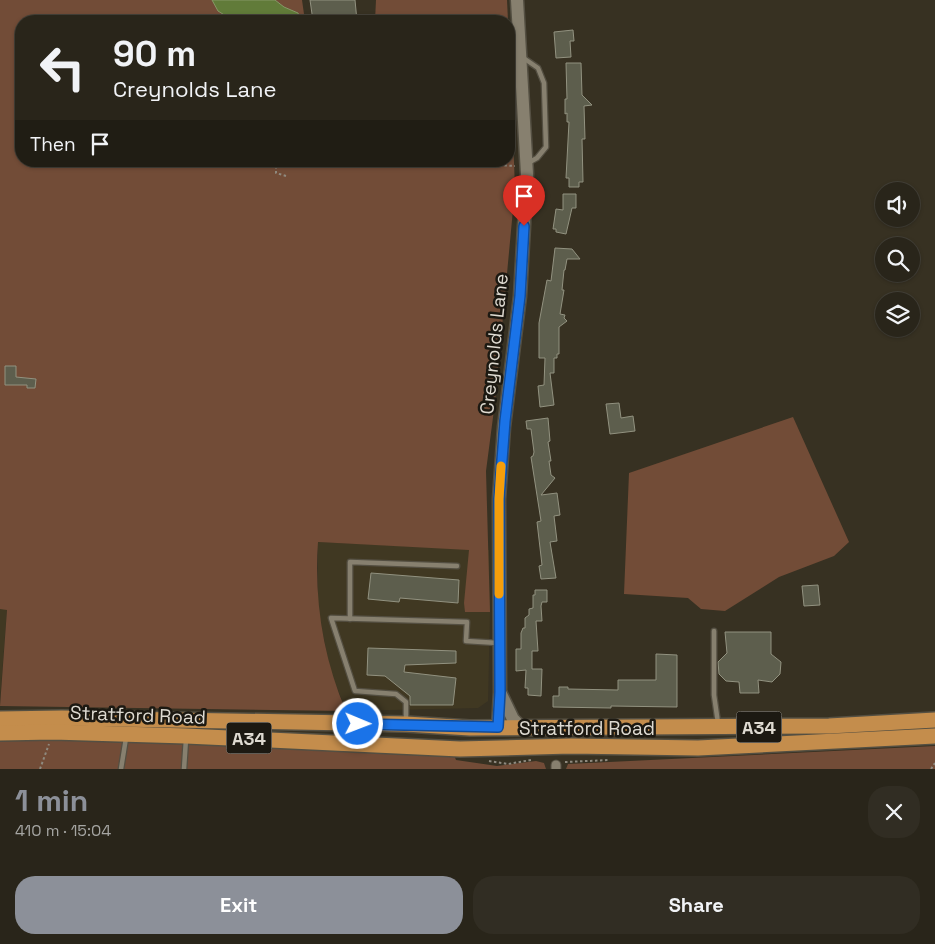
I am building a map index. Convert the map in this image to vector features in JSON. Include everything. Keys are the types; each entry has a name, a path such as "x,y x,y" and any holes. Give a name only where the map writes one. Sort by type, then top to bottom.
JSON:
{"highway":[{"name":"Stratford Road","path":"0,719 62,718 406,724 470,728 498,738 561,740 571,746 698,748 911,735 935,736"},
{"name":"Stratford Road","path":"0,733 53,732 186,736 460,749 498,738 521,727 829,726 935,720"}],"street":[{"name":"Creynolds Lane","path":"498,738 500,692 499,499 505,421 520,296 527,165 517,0"},
{"name":"Creynolds Lane","path":"500,692 513,719 521,727"}],"lane":[{"path":"520,56 538,68 544,83 546,148 527,165"},
{"path":"350,619 350,562 457,566"},
{"path":"406,724 406,702 396,694 355,691 331,618 467,622 466,641 499,643"},
{"path":"714,631 714,695 718,727"},
{"path":"121,769 126,734"},
{"path":"184,769 186,736"}],"path":[{"path":"515,165 527,165"},
{"path":"276,167 276,173 286,176"},
{"path":"40,769 53,732"},
{"path":"931,769 935,763"}],"shaded area":[{"path":"0,0 302,0 304,15 15,15 15,167 514,167 515,188 495,402 486,471 490,612 465,612 464,603 469,550 318,542 317,585 322,628 331,670 346,711 0,706 7,610 0,609"},
{"path":"212,0 275,0 299,15 224,15 218,11"},
{"path":"376,0 507,0 508,15 375,15"},
{"path":"793,417 849,542 834,556 779,577 725,611 701,609 688,598 624,594 629,473"},
{"path":"318,542 489,550 488,701 478,708 346,711 330,669 318,610"},
{"path":"0,609 7,609 0,700"},
{"path":"70,739 454,755 456,760 497,766 536,761 544,763 546,769 0,769 0,740"},
{"path":"935,746 935,769 566,769 568,764"}],"building":[{"path":"310,0 355,0 356,15 312,15"},
{"path":"573,30 574,41 570,41 571,57 556,58 554,32"},
{"path":"566,63 581,63 582,95 592,105 584,106 585,139 582,139 583,182 579,182 579,187 569,187 569,178 566,178 569,122 567,122 567,113 565,114 565,99 567,99"},
{"path":"563,194 576,194 576,208 572,208 566,234 556,232 556,229 553,229 556,209 563,210"},
{"path":"555,248 572,249 580,259 567,259 564,270 562,290 564,290 560,314 565,315 564,318 567,321 559,327 559,354 557,354 557,358 554,358 554,373 550,373 554,405 540,407 538,386 544,385 545,358 539,358 539,323 547,280 551,281"},
{"path":"5,366 16,366 16,377 36,379 35,388 27,388 27,385 5,385"},
{"path":"619,403 621,418 633,416 635,431 610,434 606,404"},
{"path":"548,418 550,441 548,442 551,461 549,461 551,475 555,478 541,495 557,493 560,515 554,516 557,541 550,542 556,578 541,579 539,566 542,565 537,522 541,521 531,457 534,452 531,429 527,429 526,421"},
{"path":"371,573 459,580 458,603 400,598 399,602 368,599"},
{"path":"818,585 820,605 804,606 802,586"},
{"path":"535,590 547,590 547,602 542,602 541,606 542,621 536,621 538,651 532,651 532,669 542,669 541,696 528,695 528,688 525,688 526,670 516,671 516,649 521,649 521,633 523,628 525,628 525,618 529,615 529,609 533,608"},
{"path":"725,632 771,632 771,654 781,662 780,674 772,682 758,680 759,693 740,693 739,682 726,681 719,674 718,662 727,653"},
{"path":"368,648 456,651 456,663 405,665 404,672 456,678 453,705 410,705 410,696 385,676 367,675"},
{"path":"656,654 677,655 677,707 553,707 553,696 559,696 559,687 568,687 568,689 618,690 618,680 656,680"}],"slow traffic":[{"path":"499,594 501,466"}],"route":[{"path":"358,724 406,724 470,728 498,727 500,692 499,499 505,421 520,296 524,226"}]}
